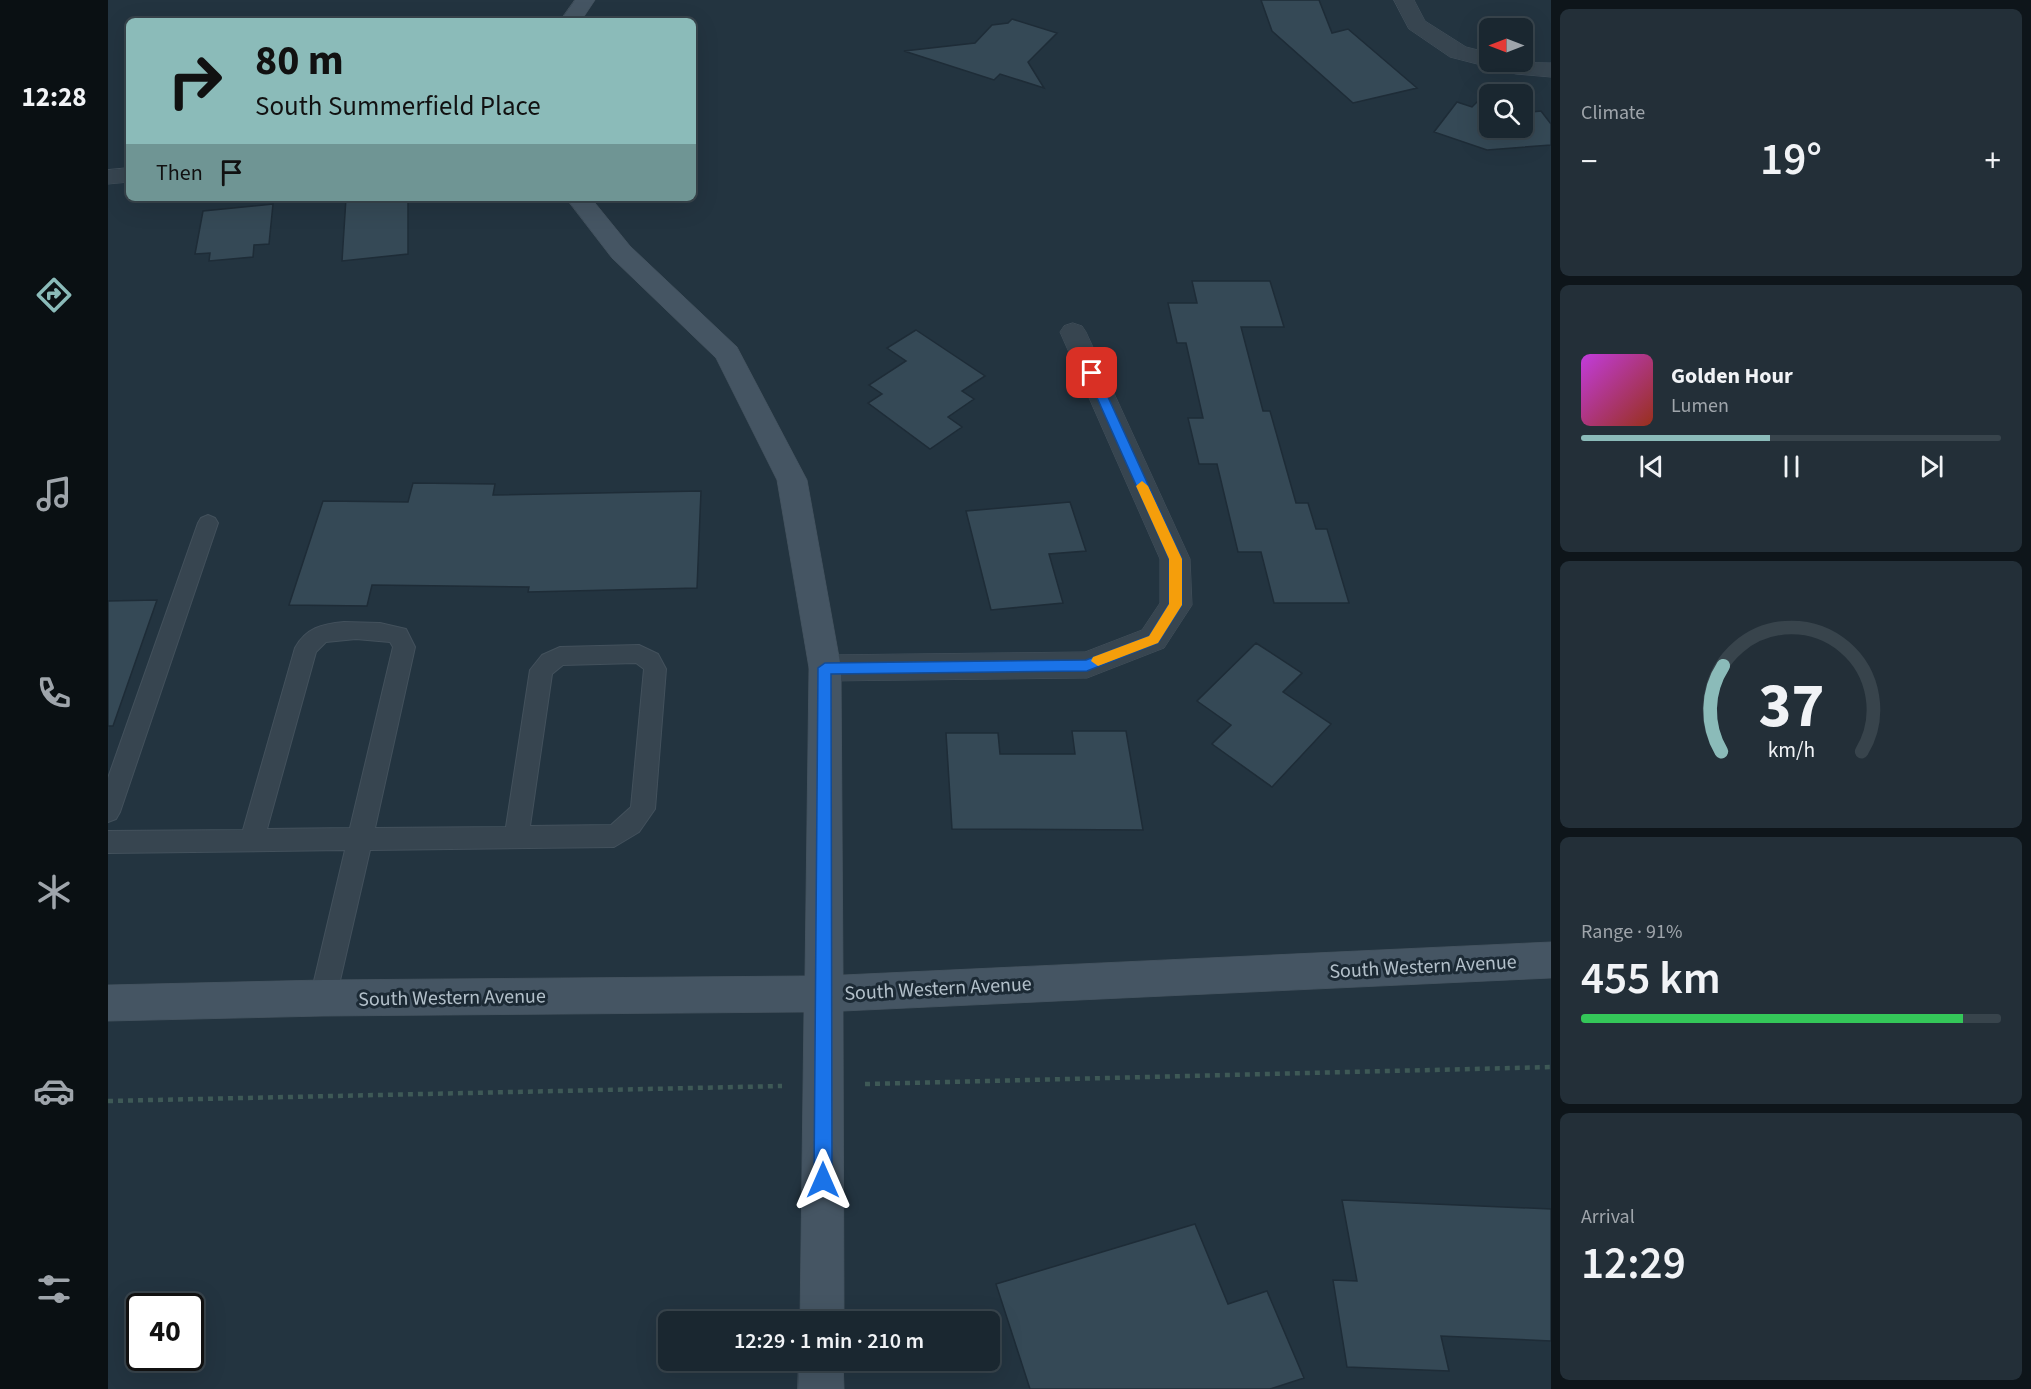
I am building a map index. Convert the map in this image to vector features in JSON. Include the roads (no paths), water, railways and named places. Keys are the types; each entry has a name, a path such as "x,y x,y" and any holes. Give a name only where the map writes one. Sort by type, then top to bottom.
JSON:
{"street":[{"path":"572,18 585,0"},
{"path":"1404,0 1416,25 1458,52 1479,57"},
{"path":"1533,68 1551,70"},
{"path":"108,177 126,174"},
{"path":"580,201 621,252 727,353 792,480 825,668 822,1311"},
{"path":"825,668 1087,665 1153,639 1176,605 1175,559 1073,332"},
{"name":"South Western Avenue","path":"108,1003 825,994 1551,960"},
{"path":"821,1371 821,1389"}],"lane":[{"path":"108,812 208,523"},
{"path":"252,840 306,648 314,638 328,632 386,631 399,635 404,647 323,999"},
{"path":"108,842 614,836 637,819 643,809 655,669 650,660 639,654 560,656 550,661 541,670 516,837"}]}
